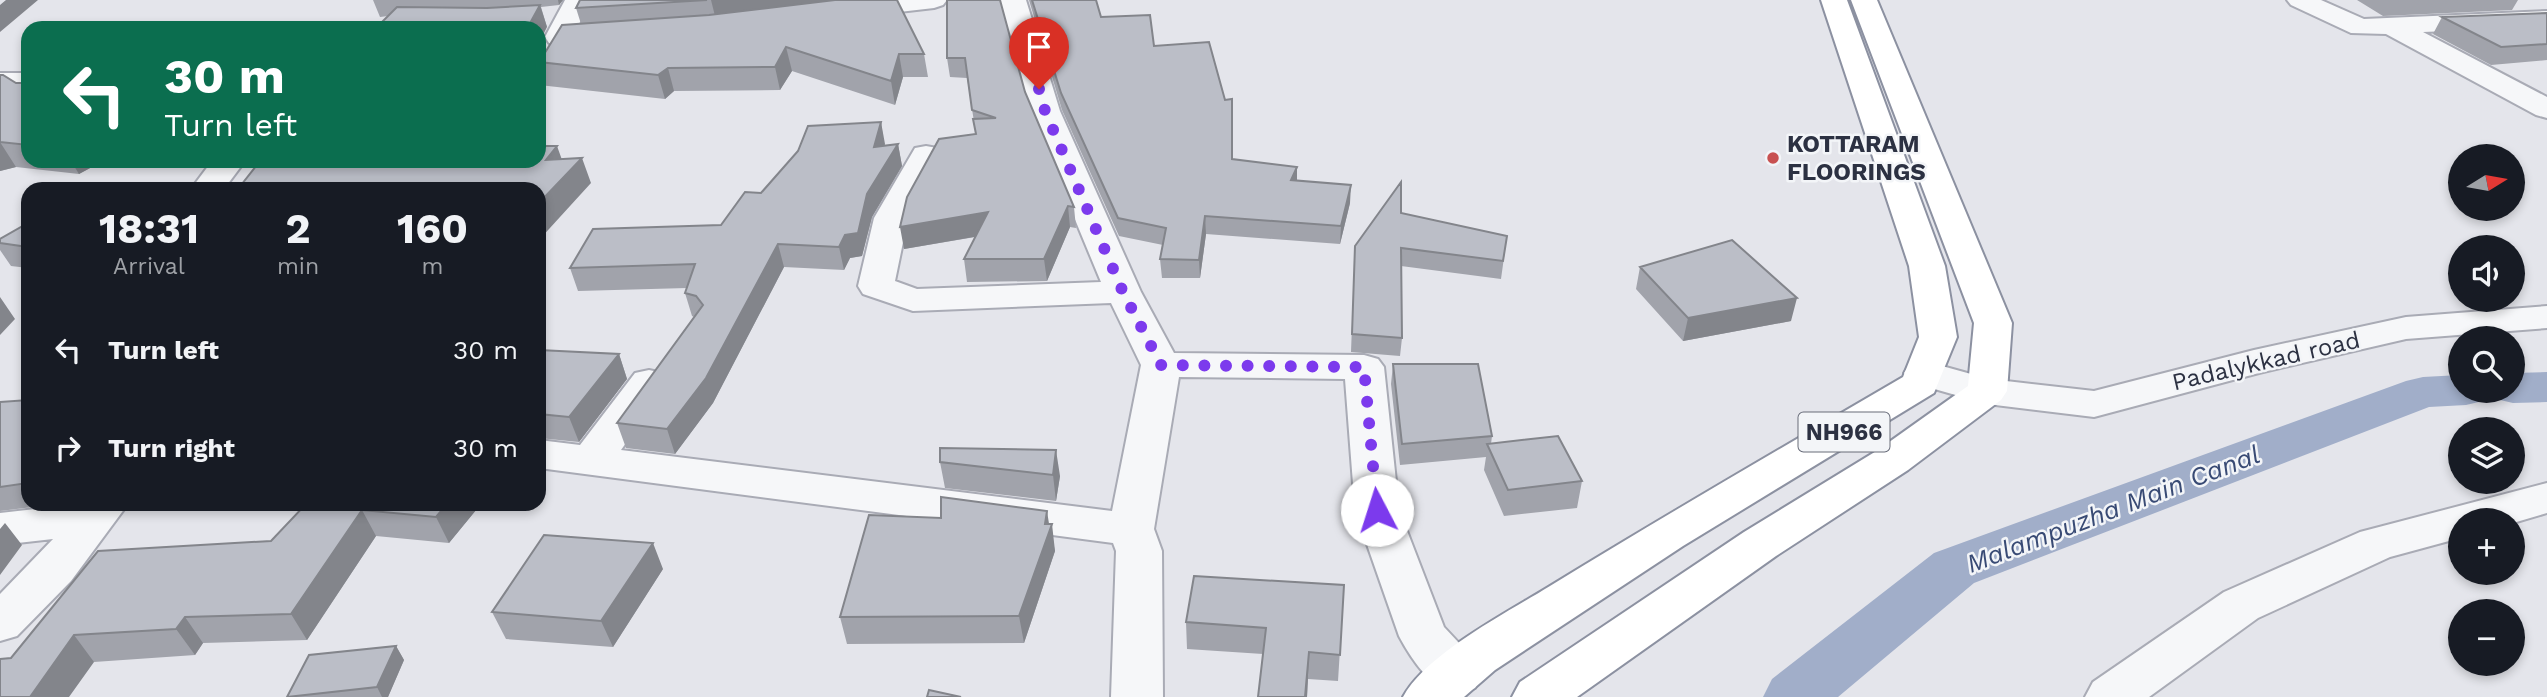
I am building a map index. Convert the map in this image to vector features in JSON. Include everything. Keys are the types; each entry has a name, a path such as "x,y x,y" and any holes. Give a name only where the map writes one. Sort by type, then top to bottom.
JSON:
{"highway":[{"name":"NH966","path":"1443,685 1477,656 1667,535 1920,384 1938,337 1927,266 1834,0"},
{"path":"1864,0 1993,323 1987,391"},
{"name":"NH966","path":"1538,697 1760,544 1893,460 1987,391"}],"street":[{"path":"818,14 934,0"},
{"path":"1013,0 1045,111 1123,292 1161,365 1131,529 1139,551 1137,697"},
{"path":"2300,0 2360,27 2547,19"},
{"path":"559,26 624,33"},
{"path":"2391,26 2547,109"},
{"path":"0,82 21,82"},
{"path":"926,155 891,218 876,286 913,300 1123,292"},
{"name":"Padalykkad road","path":"1924,373 1987,391 2094,404 2254,362 2406,328 2547,317"},
{"path":"592,459 672,350"},
{"path":"1161,365 1364,367 1377,510 1443,685"},
{"path":"546,455 1131,529"},
{"path":"2511,508 2547,498"},
{"path":"0,529 100,511"},
{"path":"0,623 55,569 100,511"},
{"path":"2111,697 2241,605 2376,544 2448,525"}],"building":[{"path":"580,0 707,0 576,8"},
{"path":"835,0 897,0 924,54 899,54 891,81 786,47 775,67 668,68 658,75 546,63 546,51 562,25 709,15"},
{"path":"947,0 1000,0 1025,92 1074,207 1068,206 1044,259 964,259 988,212 900,227 907,197 939,139 976,134 973,119 996,118 972,110 965,58 947,58"},
{"path":"1032,0 1096,0 1101,17 1150,15 1154,46 1209,42 1225,100 1232,99 1232,159 1297,167 1291,180 1351,185 1341,226 1205,216 1199,260 1160,259 1166,228 1118,218 1061,93"},
{"path":"540,5 531,21 383,21 397,7 487,8"},
{"path":"2547,13 2547,44 2501,47 2442,17"},
{"path":"0,75 3,75 21,83 21,144 0,142"},
{"path":"881,122 874,147 898,144 867,194 858,233 845,235 839,247 778,244 706,378 667,429 617,423 703,305 696,296 685,293 695,264 570,268 593,229 721,225 745,192 761,193 798,151 808,126"},
{"path":"546,146 557,146 546,160"},
{"path":"582,158 546,196 546,182 244,182 254,168 546,168 546,160"},
{"path":"1401,182 1401,213 1507,236 1503,261 1401,248 1402,338 1352,334 1355,246"},
{"path":"21,227 21,246 0,243 0,239"},
{"path":"1732,240 1797,298 1688,318 1640,267"},
{"path":"546,350 619,354 569,417 546,415"},
{"path":"1393,364 1478,364 1492,436 1402,444"},
{"path":"21,400 21,484 0,487 0,402"},
{"path":"1558,436 1582,481 1508,490 1487,444"},
{"path":"940,448 1056,450 1053,475 940,462"},
{"path":"941,497 1047,511 1045,524 1052,524 1019,616 840,617 869,515 941,518"},
{"path":"299,511 361,511 291,614 185,617 176,629 74,635 30,697 0,697 0,659 11,658 98,551 271,541"},
{"path":"373,511 441,511 436,517"},
{"path":"544,535 653,543 601,621 492,612"},
{"path":"1194,576 1344,585 1340,655 1309,652 1305,697 1258,697 1266,628 1186,622"},
{"path":"396,646 377,687 287,697 309,655"},
{"path":"929,690 961,697 927,697"}],"waterway":[{"name":"Malampuzha Main Canal","path":"2525,388 2547,387"},
{"name":"Malampuzha Main Canal","path":"1794,697 1954,568 2423,392 2448,391"}],"place":[{"name":"KOTTARAM FLOORINGS","path":"1773,158"}],"route":[{"path":"1039,89 1045,111 1123,292 1161,365 1364,367 1377,510"}]}
